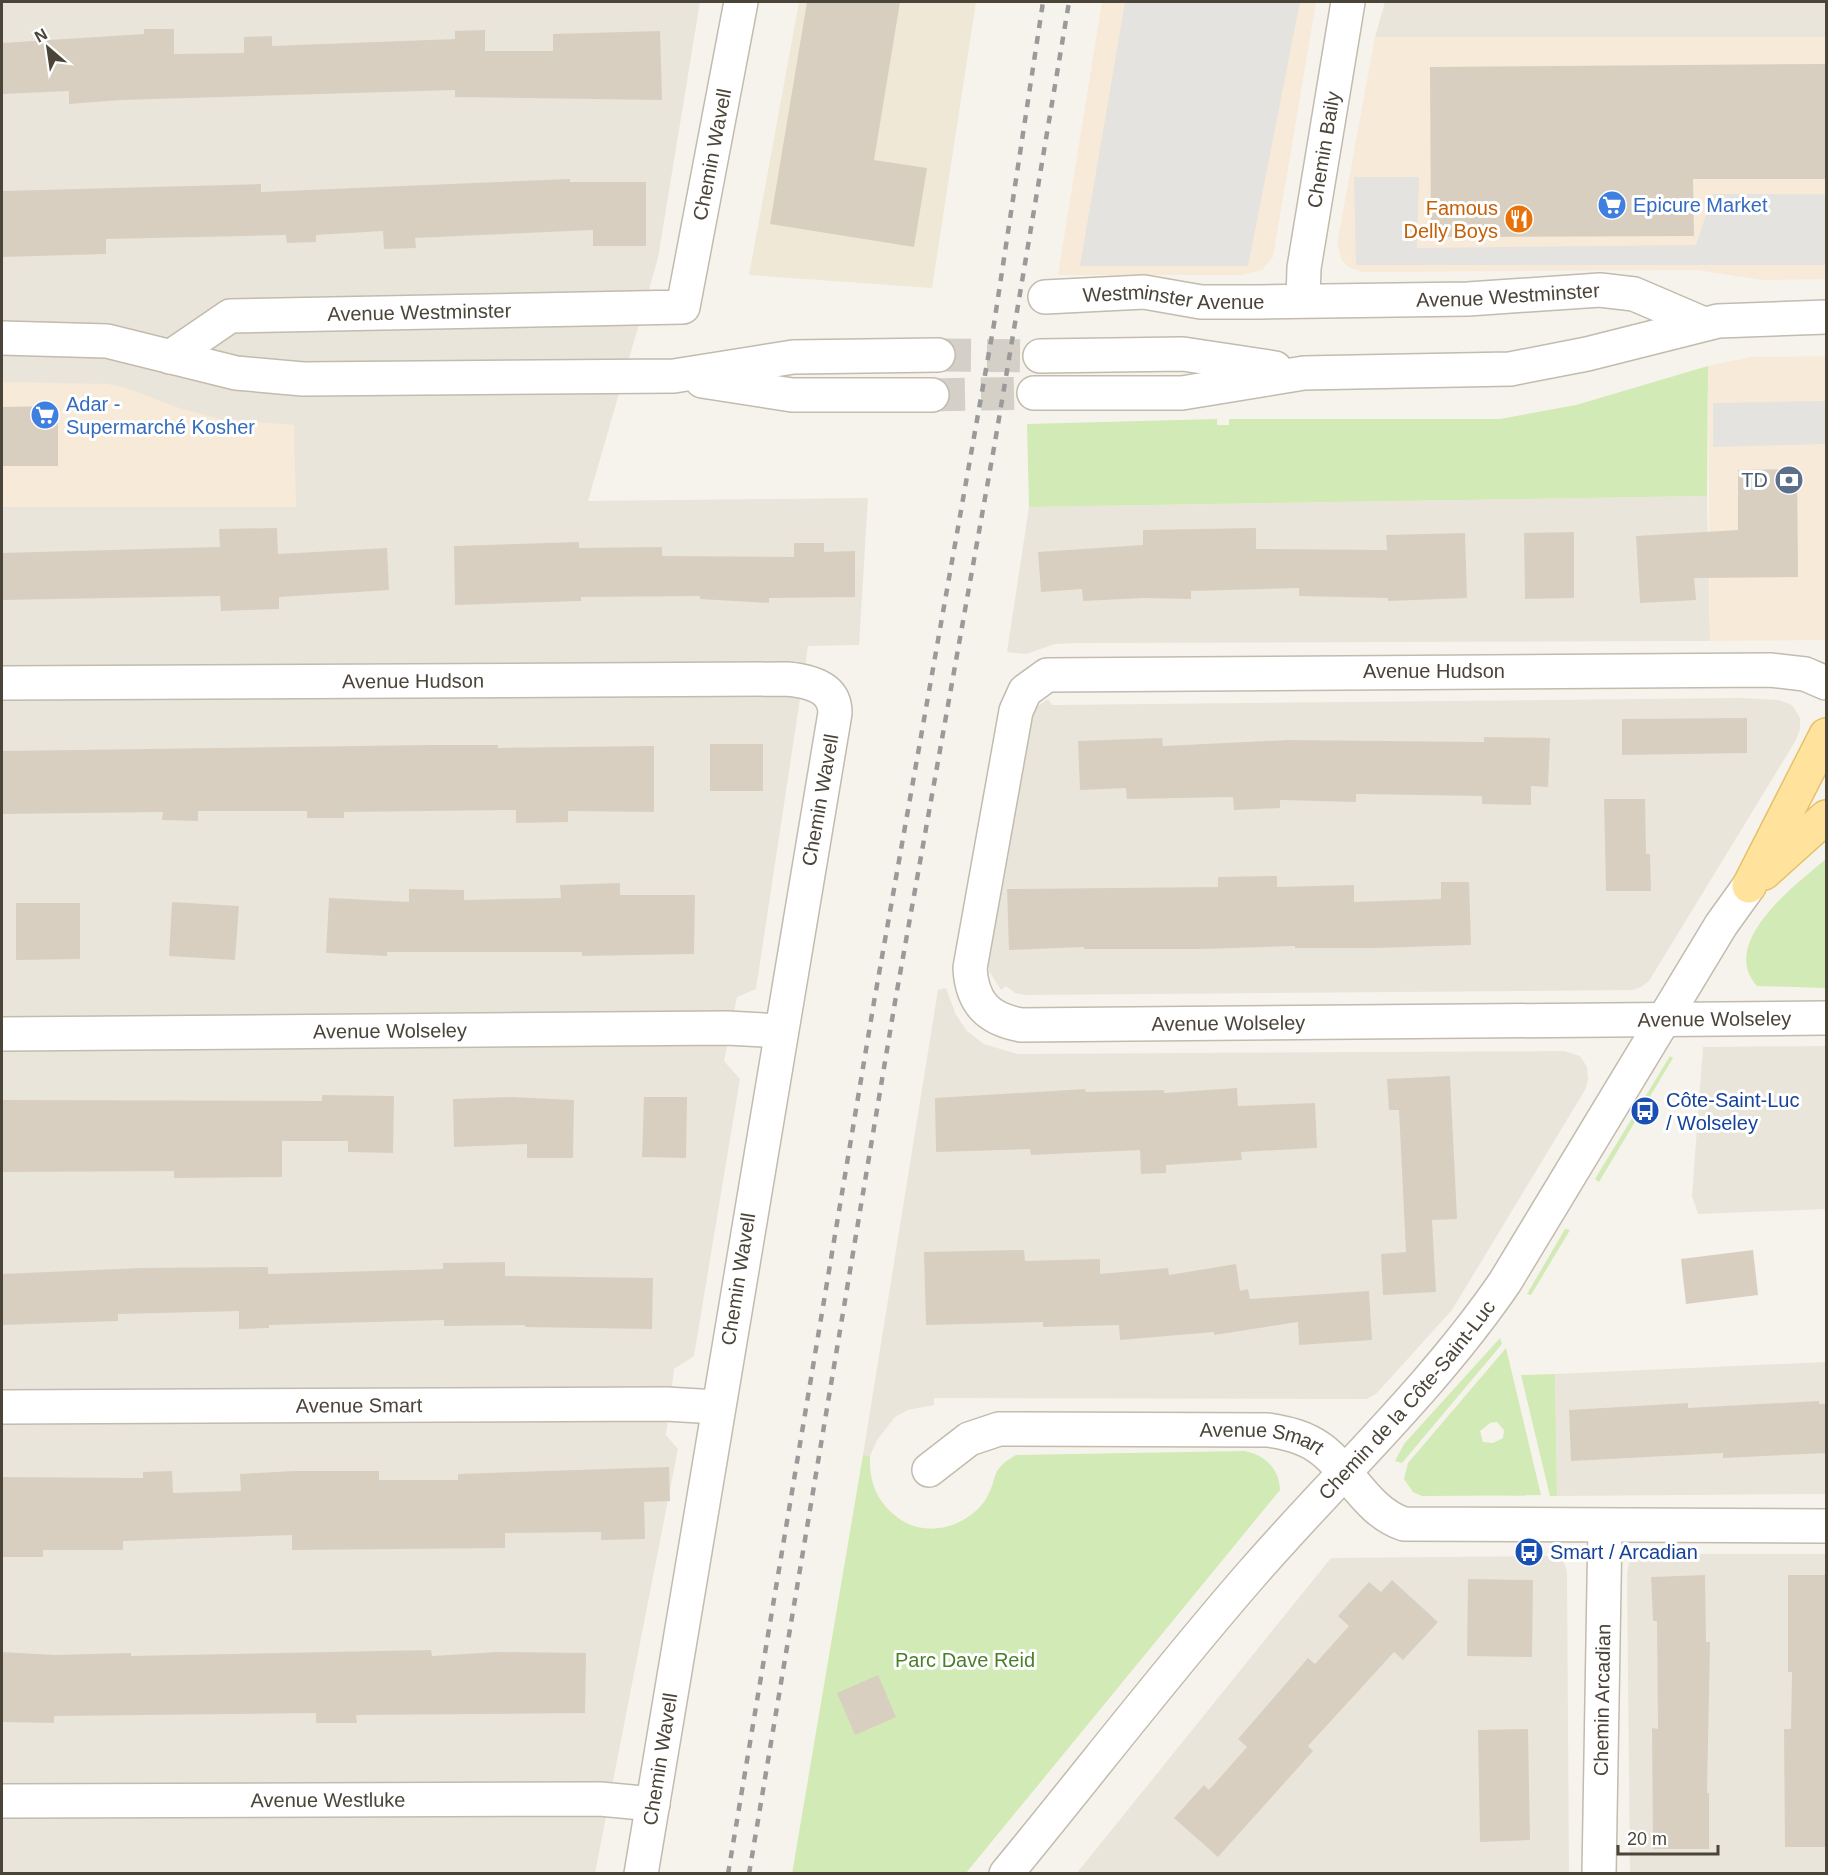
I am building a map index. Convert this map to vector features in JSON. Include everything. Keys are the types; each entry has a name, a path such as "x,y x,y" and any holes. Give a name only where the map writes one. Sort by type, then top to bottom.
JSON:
{"main road":[{"name":"Chemin de la Côte-Saint-Luc","path":"1749,886 1827,735"},
{"name":"Chemin de la Côte-Saint-Luc","path":"1749,886 1827,817"}],"street":[{"name":"Chemin Wavell","path":"683,307 741,2"},
{"name":"Chemin Baily","path":"1303,300 1304,268 1348,2"},
{"name":"Avenue Westminster","path":"1303,300 1468,299 1551,292 1620,291 1645,298 1704,324"},
{"name":"Westminster Avenue","path":"1045,297 1144,292 1202,302 1303,300"},
{"name":"Avenue Westminster","path":"170,357 230,316 683,307"},
{"path":"1034,393 1182,393 1304,373 1463,372 1530,367 1704,324 1731,320 1827,317"},
{"path":"2,338 107,340 236,373 278,378 674,376 793,357 938,355"},
{"path":"1040,356 1184,354 1304,373"},
{"path":"674,376 792,395 932,395"},
{"name":"Avenue Hudson","path":"1041,677 1066,673 1770,670 1805,674 1827,683"},
{"name":"Avenue Wolseley","path":"1041,677 1025,691 1011,728 970,968 971,983 976,998 986,1012 995,1018 1005,1022 1033,1025 1827,1018"},
{"name":"Avenue Hudson","path":"2,683 753,679 800,680 824,689"},
{"name":"Chemin Wavell","path":"641,1874 717,1407 835,713 833,701 824,689"},
{"name":"Chemin de la Côte-Saint-Luc","path":"1006,1874 1254,1571 1432,1378 1486,1310 1721,924 1749,886"},
{"name":"Avenue Wolseley","path":"2,1034 728,1028 780,1030"},
{"name":"Avenue Smart","path":"2,1407 666,1404 717,1407"},
{"name":"Avenue Smart","path":"929,1470 969,1439 999,1429 1268,1430 1292,1435 1314,1445 1345,1473 1382,1514 1404,1524 1605,1527 1827,1526"},
{"name":"Chemin Arcadian","path":"1599,1874 1605,1527"},
{"name":"Avenue Westluke","path":"2,1801 600,1799 653,1804"}],"shaded area":[{"path":"2,2 700,2 658,258 588,501 868,498 859,645 808,646 756,989 737,997 724,1061 740,1079 694,1356 674,1369 666,1435 678,1449 595,1873 2,1874"},
{"path":"799,2 976,2 932,288 749,275"},
{"path":"1102,2 1316,2 1273,257 1262,270 1242,275 1058,275"},
{"path":"1125,2 1300,2 1248,266 1080,266"},
{"path":"1385,2 1826,2 1826,37 1375,37"},
{"path":"1375,37 1826,37 1826,279 1762,280 1697,270 1363,272 1350,268 1342,261 1337,244"},
{"path":"1354,177 1419,177 1417,248 1696,245 1713,194 1826,194 1826,265 1356,265"},
{"path":"1826,356 1826,640 1710,641 1708,366 1751,357"},
{"path":"2,382 108,384 219,419 294,425 296,507 2,507"},
{"path":"1826,401 1826,444 1713,447 1713,403"},
{"path":"1707,496 1710,641 1078,643 1055,644 1026,654 1007,652 1029,507"},
{"path":"1742,698 1779,700 1792,705 1800,718 1800,729 1796,740 1649,981 1633,990 1025,995 1015,993 1006,986 1001,990 989,971 988,956 1031,711 1048,699 1052,705"},
{"path":"946,988 956,1015 967,1031 984,1044 1017,1054 1564,1051 1580,1056 1587,1067 1588,1080 1585,1090 1452,1310 1376,1394 1367,1399 934,1398 934,1405 908,1410 895,1417 877,1440 870,1456 863,1455 938,990"},
{"path":"1826,1046 1826,1209 1698,1214 1692,1196 1703,1047"},
{"path":"1826,1362 1826,1494 1557,1496 1555,1374"},
{"path":"1826,1554 1826,1873 1630,1873 1627,1575 1629,1561 1634,1555"},
{"path":"1552,1556 1563,1560 1567,1572 1569,1873 1076,1874 1331,1558"}],"green space":[{"path":"1708,366 1707,496 1029,507 1027,424 1217,419 1217,425 1229,425 1229,419 1500,419 1576,405"},
{"path":"1826,859 1826,988 1757,986 1747,969 1747,952 1754,934 1765,916 1780,899"},
{"path":"1670,1056 1673,1058 1599,1182 1595,1179"},
{"path":"1565,1229 1570,1230 1531,1295 1527,1294"},
{"path":"1500,1338 1502,1344 1402,1463 1395,1461 1404,1444"},
{"path":"1506,1348 1541,1495 1422,1496 1413,1492 1404,1479 1408,1463","holes":["1497,1422 1504,1430 1503,1438 1493,1443 1483,1442 1480,1431 1490,1423"]},
{"path":"1555,1374 1557,1496 1550,1496 1521,1375"},
{"name":"Parc Dave Reid","path":"1244,1451 1270,1464 1277,1475 1280,1490 966,1873 792,1874 863,1455 870,1456 875,1490 890,1511 908,1524 932,1529 957,1523 978,1509 986,1499 998,1470 1007,1460 1016,1455"}],"building":[{"path":"807,2 900,2 874,160 927,168 914,247 770,224"},
{"path":"144,29 174,29 174,54 244,53 244,37 272,36 272,46 455,39 455,31 485,30 485,51 553,51 553,34 660,31 662,100 455,97 455,90 121,100 69,104 69,91 2,94 2,43 144,34"},
{"path":"1827,64 1827,179 1693,179 1694,236 1431,237 1430,67"},
{"path":"570,179 570,182 646,182 646,246 593,246 593,230 415,238 416,248 384,249 383,231 316,235 316,242 287,243 286,235 106,239 106,254 2,257 2,191 261,184 261,192"},
{"path":"58,406 58,466 2,466 2,407"},
{"path":"1797,469 1798,577 1694,578 1696,600 1640,603 1636,536 1738,530 1738,470"},
{"path":"277,528 278,554 387,548 389,590 279,597 279,609 221,611 220,596 2,600 2,553 220,547 219,529"},
{"path":"1256,528 1256,549 1387,550 1386,535 1465,533 1467,598 1388,601 1388,598 1299,596 1299,588 1191,591 1191,599 1144,598 1083,601 1082,589 1041,592 1038,552 1143,545 1143,530"},
{"path":"1574,532 1574,598 1525,599 1524,533"},
{"path":"579,542 579,548 662,547 662,556 794,557 794,543 824,543 824,552 855,551 855,597 769,598 769,603 700,599 700,596 581,597 581,601 455,605 454,546"},
{"path":"1747,718 1747,753 1622,755 1622,719"},
{"path":"1484,737 1550,738 1548,787 1531,786 1531,805 1482,804 1482,796 1356,794 1356,802 1280,800 1280,808 1234,810 1233,797 1127,799 1126,788 1080,790 1078,741 1162,738 1163,746 1289,740 1484,742"},
{"path":"710,744 763,744 763,791 710,791"},
{"path":"498,745 498,748 654,746 654,812 568,811 568,822 516,823 516,810 344,812 344,818 307,818 307,811 198,811 198,821 162,820 163,812 2,814 2,751"},
{"path":"1604,799 1645,799 1646,854 1650,854 1651,891 1606,891"},
{"path":"1277,876 1277,887 1354,885 1354,902 1441,899 1441,882 1469,882 1471,945 1201,949 1084,949 1084,947 1009,950 1007,889 1218,887 1218,877"},
{"path":"620,883 620,895 695,895 694,954 582,956 582,952 387,952 387,956 326,953 329,898 409,902 409,889 464,890 464,900 561,898 560,885"},
{"path":"172,902 239,906 235,960 169,956"},
{"path":"16,903 80,903 80,959 16,960"},
{"path":"1450,1076 1457,1219 1432,1220 1436,1292 1383,1295 1381,1254 1406,1252 1399,1110 1389,1110 1387,1079"},
{"path":"1237,1088 1238,1106 1315,1103 1317,1148 1241,1152 1242,1160 1166,1165 1166,1173 1141,1174 1140,1150 1031,1155 1030,1149 936,1152 935,1098 1085,1089 1086,1092 1164,1090 1164,1093"},
{"path":"322,1095 394,1096 393,1153 348,1152 348,1141 282,1141 282,1177 174,1178 174,1171 2,1172 2,1100 322,1101"},
{"path":"511,1097 574,1100 573,1158 527,1158 527,1144 454,1147 453,1099"},
{"path":"644,1097 687,1097 686,1158 642,1157"},
{"path":"1024,1250 1025,1261 1100,1259 1100,1274 1168,1268 1169,1275 1236,1264 1240,1291 1248,1289 1250,1299 1369,1291 1372,1340 1299,1345 1298,1322 1214,1335 1214,1332 1120,1340 1119,1325 1043,1327 1043,1322 926,1325 924,1252"},
{"path":"1753,1250 1758,1295 1686,1304 1681,1259"},
{"path":"505,1262 505,1276 653,1278 652,1329 525,1327 525,1325 444,1326 444,1320 269,1325 269,1328 239,1329 239,1311 118,1314 118,1321 2,1325 2,1274 140,1268 268,1267 268,1274 443,1269 443,1263"},
{"path":"1819,1401 1819,1404 1827,1404 1827,1453 1723,1458 1723,1453 1571,1461 1569,1410 1688,1403 1688,1408"},
{"path":"669,1467 670,1501 644,1502 645,1539 601,1540 601,1532 505,1533 505,1548 292,1550 292,1535 123,1541 123,1550 43,1550 43,1557 2,1557 2,1477 143,1478 143,1472 172,1471 173,1493 241,1491 240,1474 293,1471 379,1471 379,1480 458,1480 458,1474"},
{"path":"1705,1575 1706,1642 1710,1642 1707,1793 1709,1793 1709,1849 1653,1849 1652,1728 1658,1729 1657,1621 1653,1621 1651,1577"},
{"path":"1788,1575 1827,1575 1827,1847 1785,1847 1784,1729 1791,1729 1792,1672 1788,1672"},
{"path":"1468,1579 1533,1580 1532,1657 1467,1656"},
{"path":"1392,1580 1438,1622 1403,1660 1394,1652 1308,1746 1313,1751 1218,1857 1174,1818 1204,1785 1209,1790 1247,1747 1238,1739 1308,1658 1315,1664 1349,1626 1338,1616 1369,1582 1381,1592"},
{"path":"431,1650 432,1656 497,1652 586,1653 585,1713 356,1715 357,1723 316,1723 316,1713 54,1716 54,1723 2,1722 2,1652 55,1655 131,1653 131,1656"},
{"path":"878,1675 896,1717 855,1735 837,1693"},
{"path":"1528,1729 1530,1840 1480,1842 1478,1730"}],"tunnel":[{"path":"938,355 1040,356"},
{"path":"932,395 1034,393"}],"railway":[{"path":"728,1874 874,1002 994,324 1043,2"},
{"path":"749,1874 895,1002 995,442 1069,2"}],"place":[{"name":"Epicure Market","path":"1612,205"},
{"name":"Famous Delly Boys","path":"1519,219"},
{"name":"Adar - Supermarché Kosher","path":"45,415"},
{"name":"TD","path":"1789,480"},
{"name":"Côte-Saint-Luc / Wolseley","path":"1645,1111"},
{"name":"Smart / Arcadian","path":"1529,1552"}]}
